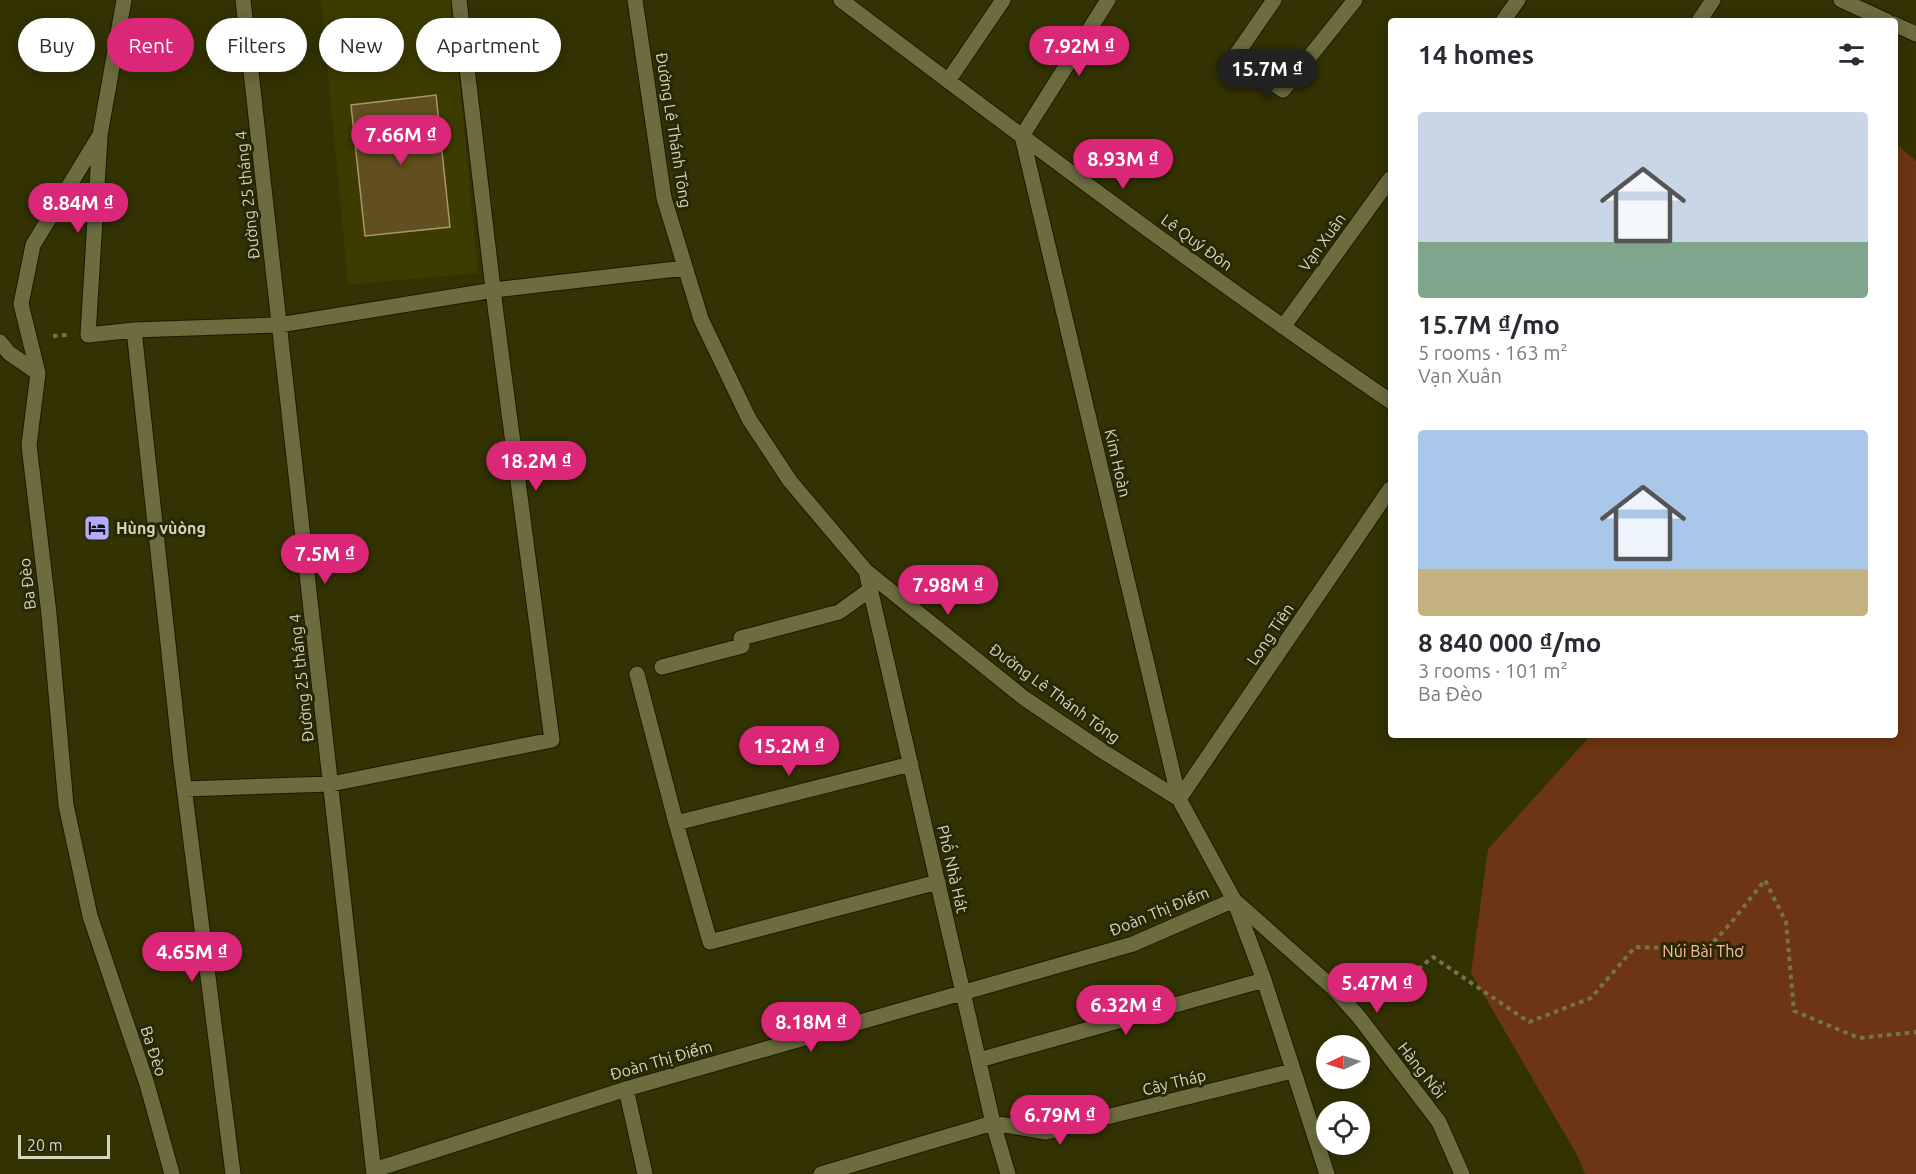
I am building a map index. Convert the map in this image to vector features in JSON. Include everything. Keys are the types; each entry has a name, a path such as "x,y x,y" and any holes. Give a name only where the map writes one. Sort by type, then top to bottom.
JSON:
{"street":[{"name":"Ba Đèo","path":"124,0 100,135 33,244 21,304 38,373 29,445 66,805 90,916 147,1084 172,1174"},
{"name":"Đường 25 tháng 4","path":"243,0 374,1172"},
{"path":"184,789 331,784 552,740 459,0"},
{"name":"Đường Lê Thánh Tông","path":"635,0 664,198 701,319 749,419 790,481 867,571 1024,698 1179,799 1234,900 1264,980 1327,1174"},
{"name":"Lê Quý Đôn","path":"841,0 1282,327 1388,400"},
{"path":"948,81 1003,0"},
{"path":"1022,136 1108,0"},
{"path":"1274,0 1234,58 1283,90 1354,0"},
{"path":"1505,18 1518,0"},
{"path":"1701,18 1713,0"},
{"path":"1841,0 1880,18"},
{"path":"1898,26 1916,34"},
{"path":"100,135 88,335 135,330 279,325 494,290 686,268"},
{"name":"Kim Hoàn","path":"1022,136 1179,799"},
{"name":"Vạn Xuân","path":"1282,327 1388,182"},
{"path":"135,330 184,789 233,1174"},
{"path":"0,342 9,353 38,373"},
{"name":"Long Tiên","path":"1179,799 1388,492"},
{"name":"Phố Nhà Hát","path":"867,571 978,1060 1008,1174"},
{"path":"663,667 742,646 741,638 839,612 871,589"},
{"path":"636,674 710,942 938,882"},
{"path":"676,822 911,764"},
{"name":"Đoàn Thị Điểm","path":"374,1172 626,1089 1133,944 1234,900"},
{"name":"Hàng Nồi","path":"1234,900 1333,988 1359,1017 1439,1122 1462,1174"},
{"path":"978,1060 1264,980"},
{"name":"Cây Tháp","path":"820,1174 993,1123 1046,1132 1292,1071"},
{"path":"626,1089 645,1174"}],"path":[{"path":"1359,1017 1433,957 1529,1022 1591,998 1635,947 1707,949 1765,880 1786,922 1794,1011 1858,1038 1916,1032"}],"shaded area":[{"path":"321,0 452,0 454,18 416,18 416,72 459,72 478,273 348,285 328,72 404,72 404,18 323,18"}],"green space":[{"name":"Núi Bài Thơ","path":"1898,146 1916,161 1916,1174 1585,1174 1577,1155 1471,973 1488,849 1588,738 1898,738"}],"building":[{"path":"436,95 450,227 365,236 351,105"}],"place":[{"name":"Hùng vùòng","path":"97,528"}]}
